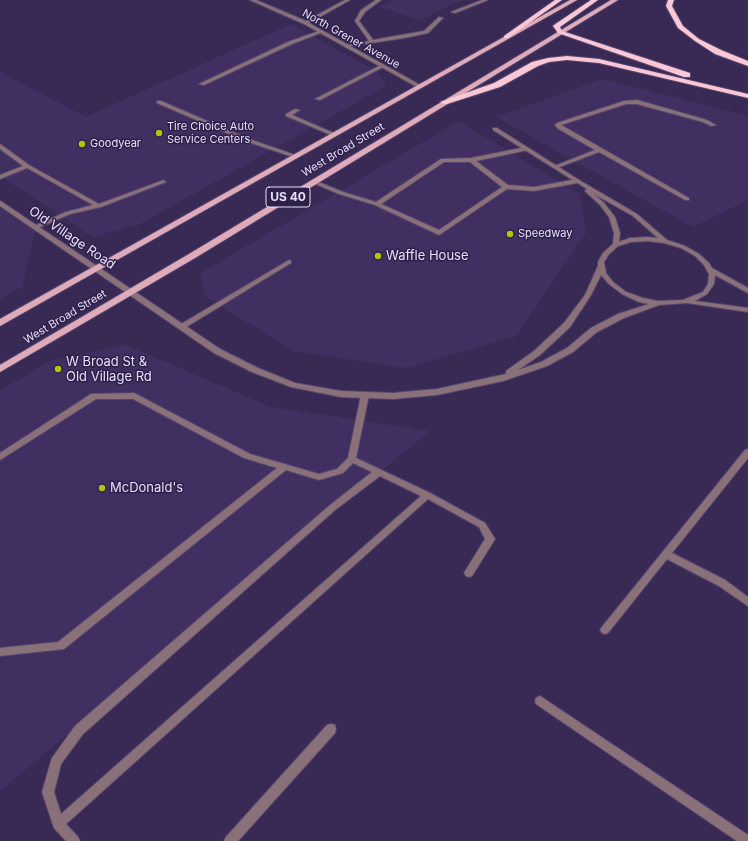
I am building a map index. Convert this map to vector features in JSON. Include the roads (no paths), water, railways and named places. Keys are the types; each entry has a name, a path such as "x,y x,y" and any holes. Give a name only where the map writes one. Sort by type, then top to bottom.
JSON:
{"highway":[{"path":"506,37 559,0"},
{"path":"595,0 556,26 560,32 748,96"},
{"path":"671,0 669,6 680,26 697,40 718,52 748,64"},
{"path":"444,102 497,85 535,64 548,60 567,58 599,61 748,96"}],"main road":[{"name":"West Broad Street","path":"0,322 574,0"},
{"name":"West Broad Street","path":"0,369 131,292 615,0"}],"street":[{"name":"North Grener Avenue","path":"252,0 306,23 419,86"},
{"path":"306,23 348,0"},
{"path":"372,42 357,21 363,11 379,0"},
{"path":"453,12 486,0"},
{"path":"347,46 426,32 441,18"},
{"path":"202,84 290,43 321,32"},
{"path":"318,99 383,66"},
{"path":"687,199 599,150 558,125 630,101 705,121 714,125"},
{"path":"159,102 247,140 295,156"},
{"path":"297,110 288,115 333,134"},
{"path":"495,129 577,181 635,215 665,241"},
{"path":"0,146 28,166 99,206"},
{"path":"377,204 443,160 471,160 526,149"},
{"path":"555,167 599,150"},
{"path":"471,160 506,187 534,189 577,181"},
{"path":"0,177 28,166"},
{"path":"577,181 602,204 612,217 617,233 616,245"},
{"path":"36,227 68,213 99,206 163,182"},
{"path":"314,182 341,193 377,204 439,233 506,187"},
{"name":"Old Village Road","path":"0,204 217,351 255,370 294,385 341,394 393,396 437,392 500,379 544,364 570,350 594,330 620,316 658,302"},
{"path":"684,302 693,300 705,293 711,284 712,274 707,264 697,255 683,247 665,241 647,239 636,240 616,245 606,253 601,262 603,273 611,284 624,293 641,300 728,306 748,310"},
{"path":"180,327 289,262"},
{"path":"500,379 537,353 567,325 588,294 602,266"},
{"path":"710,270 748,291"},
{"path":"0,457 94,396 134,396 247,456 319,476 340,471 352,459 365,396"},
{"path":"605,630 748,452"},
{"path":"352,459 427,495 482,525 490,539 469,573"},
{"path":"0,652 60,646 284,467"},
{"path":"74,841 58,824 48,792 56,762 79,730 332,508 379,472"},
{"path":"58,824 427,495"},
{"path":"666,554 722,584 748,602"},
{"path":"540,701 747,841"},
{"path":"230,841 331,729"}],"place":[{"name":"Tire Choice Auto Service Centers","path":"159,133"},
{"name":"Goodyear","path":"82,144"},
{"name":"Speedway","path":"510,234"},
{"name":"Waffle House","path":"378,256"},
{"name":"W Broad St & Old Village Rd","path":"58,369"},
{"name":"McDonald's","path":"102,488"}]}
